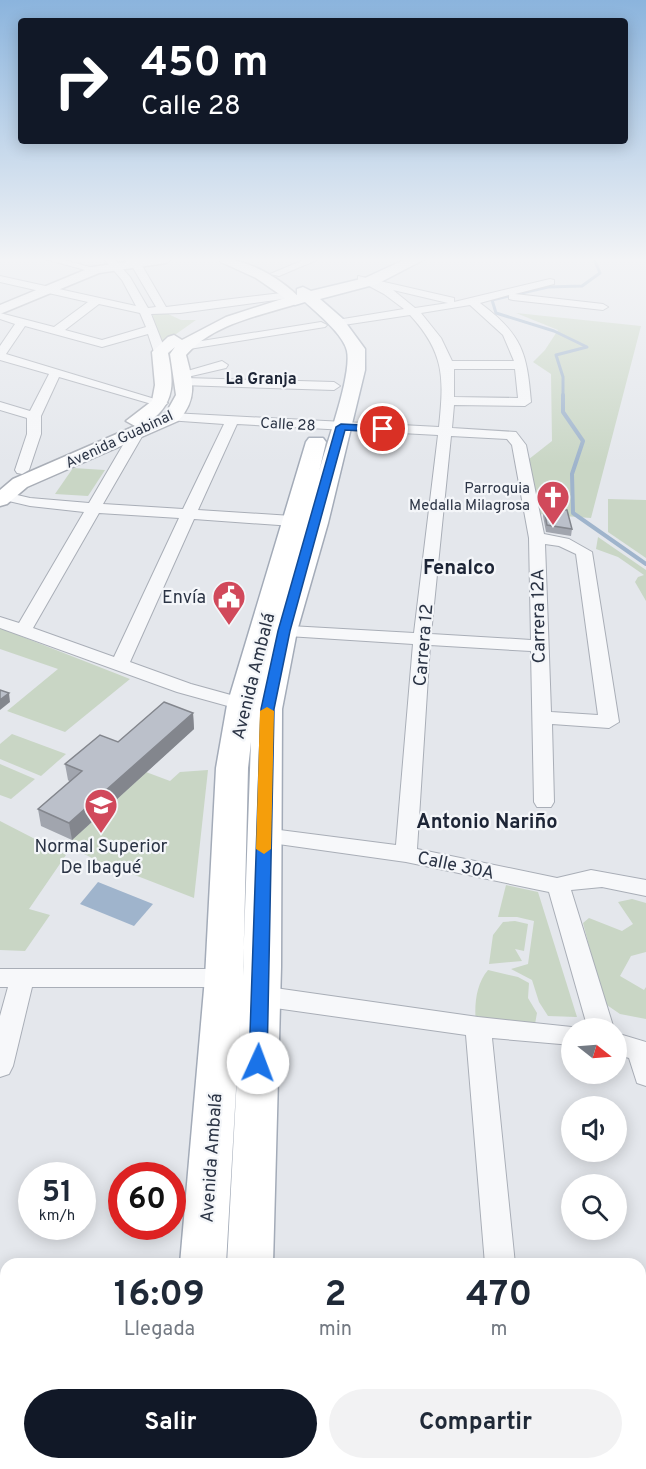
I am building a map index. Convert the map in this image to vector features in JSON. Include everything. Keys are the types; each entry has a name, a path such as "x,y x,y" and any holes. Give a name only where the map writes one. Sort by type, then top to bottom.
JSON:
{"main road":[{"path":"160,352 192,330 200,328"},
{"path":"183,347 219,328"},
{"name":"Avenida Ambalá","path":"330,328 338,351 331,426"},
{"name":"Avenida Ambalá","path":"203,1258 224,978 232,768 255,707 331,426 356,370 356,349 333,328"},
{"name":"Avenida Guabinal","path":"1,493 22,470 148,416 182,408 186,399 178,354 183,347"},
{"name":"Avenida Guabinal","path":"160,352 167,410"},
{"name":"Avenida Guabinal","path":"1,493 137,433 167,410"},
{"name":"Avenida Ambalá","path":"250,1258 261,996 264,835 255,707"}],"street":[{"path":"0,355 18,328"},
{"path":"41,328 102,344 152,328 160,352"},
{"path":"57,332 63,328"},
{"path":"253,328 260,335"},
{"path":"183,347 307,328"},
{"path":"428,328 436,336 448,365 522,365"},
{"path":"448,401 525,402 522,365 509,333 502,328"},
{"path":"66,349 73,336"},
{"name":"Calle 28","path":"0,355 56,370 167,410 233,422 511,435"},
{"path":"184,378 222,365"},
{"name":"Carrera 12","path":"406,854 422,639 448,401 448,365"},
{"path":"22,470 34,434 34,416 56,370"},
{"path":"184,378 334,386"},
{"path":"0,406 34,416"},
{"path":"120,664 233,422 246,406"},
{"path":"23,631 137,433"},
{"name":"Carrera 12A","path":"511,435 519,445 537,538 544,802"},
{"path":"1,493 30,502 305,522"},
{"path":"537,538 563,542 584,552 609,722 540,717"},
{"path":"0,622 184,688 255,707"},
{"path":"274,630 539,646"},
{"name":"Calle 30A","path":"264,835 406,854 559,886 573,878 612,879 646,888"},
{"path":"559,886 598,1018"},
{"path":"0,1066 11,979 224,978"},
{"path":"261,996 478,1027 561,1034"},
{"path":"478,1027 499,1258"}],"green space":[{"path":"155,328 185,328 159,346"},
{"path":"552,328 641,328 591,518 537,514 524,463 552,441 551,374 533,362 545,350 558,330"},
{"path":"73,468 105,470 88,496 55,494"},
{"path":"608,499 646,500 646,558 608,532"},
{"path":"598,537 646,570 646,601 635,582 638,577 644,575 618,557 596,549"},
{"path":"0,628 130,679 65,732 7,711 58,669 0,649"},
{"path":"12,734 66,754 41,776 0,759 0,744"},
{"path":"0,764 35,779 11,799 0,795"},
{"path":"208,770 194,898 96,860 66,845 146,772 170,781 180,772"},
{"path":"0,821 66,855 29,909 50,915 25,951 0,950"},
{"path":"506,885 538,892 577,1017 548,1016 539,1002 532,980 511,969 528,964 534,921 517,917 498,917"},
{"path":"632,899 646,903 646,952 631,956 620,976 644,990 646,987 646,1019 620,1014 604,1003 583,923 589,918 622,931 633,924 618,902"},
{"path":"515,921 528,924 524,951 515,949 522,961 489,964 493,935 503,922"},
{"path":"488,970 518,977 529,983 528,998 537,1013 535,1024 476,1024 477,995"}],"water":[{"path":"98,882 153,904 134,926 80,904"}],"building":[{"path":"544,509 567,510 572,529 547,525"},
{"path":"0,690 9,693 0,700"},
{"path":"164,702 193,713 69,823 38,809 82,771 65,764 100,735 118,742"}],"waterway":[{"path":"543,328 587,347 556,355 563,377 563,412 583,441 572,474 573,513 646,564"}],"slow traffic":[{"path":"264,849 267,711"}],"place":[{"name":"Parroquia Medalla Milagrosa","path":"553,526"},
{"name":"Envía","path":"229,626"},
{"name":"Normal Superior De Ibagué","path":"101,834"}],"district":[{"name":"La Granja","path":"261,378"},
{"name":"Fenalco","path":"459,567"},
{"name":"Antonio Nariño","path":"487,821"}],"route":[{"path":"258,1063 267,709 284,631 341,427 383,429"}]}
